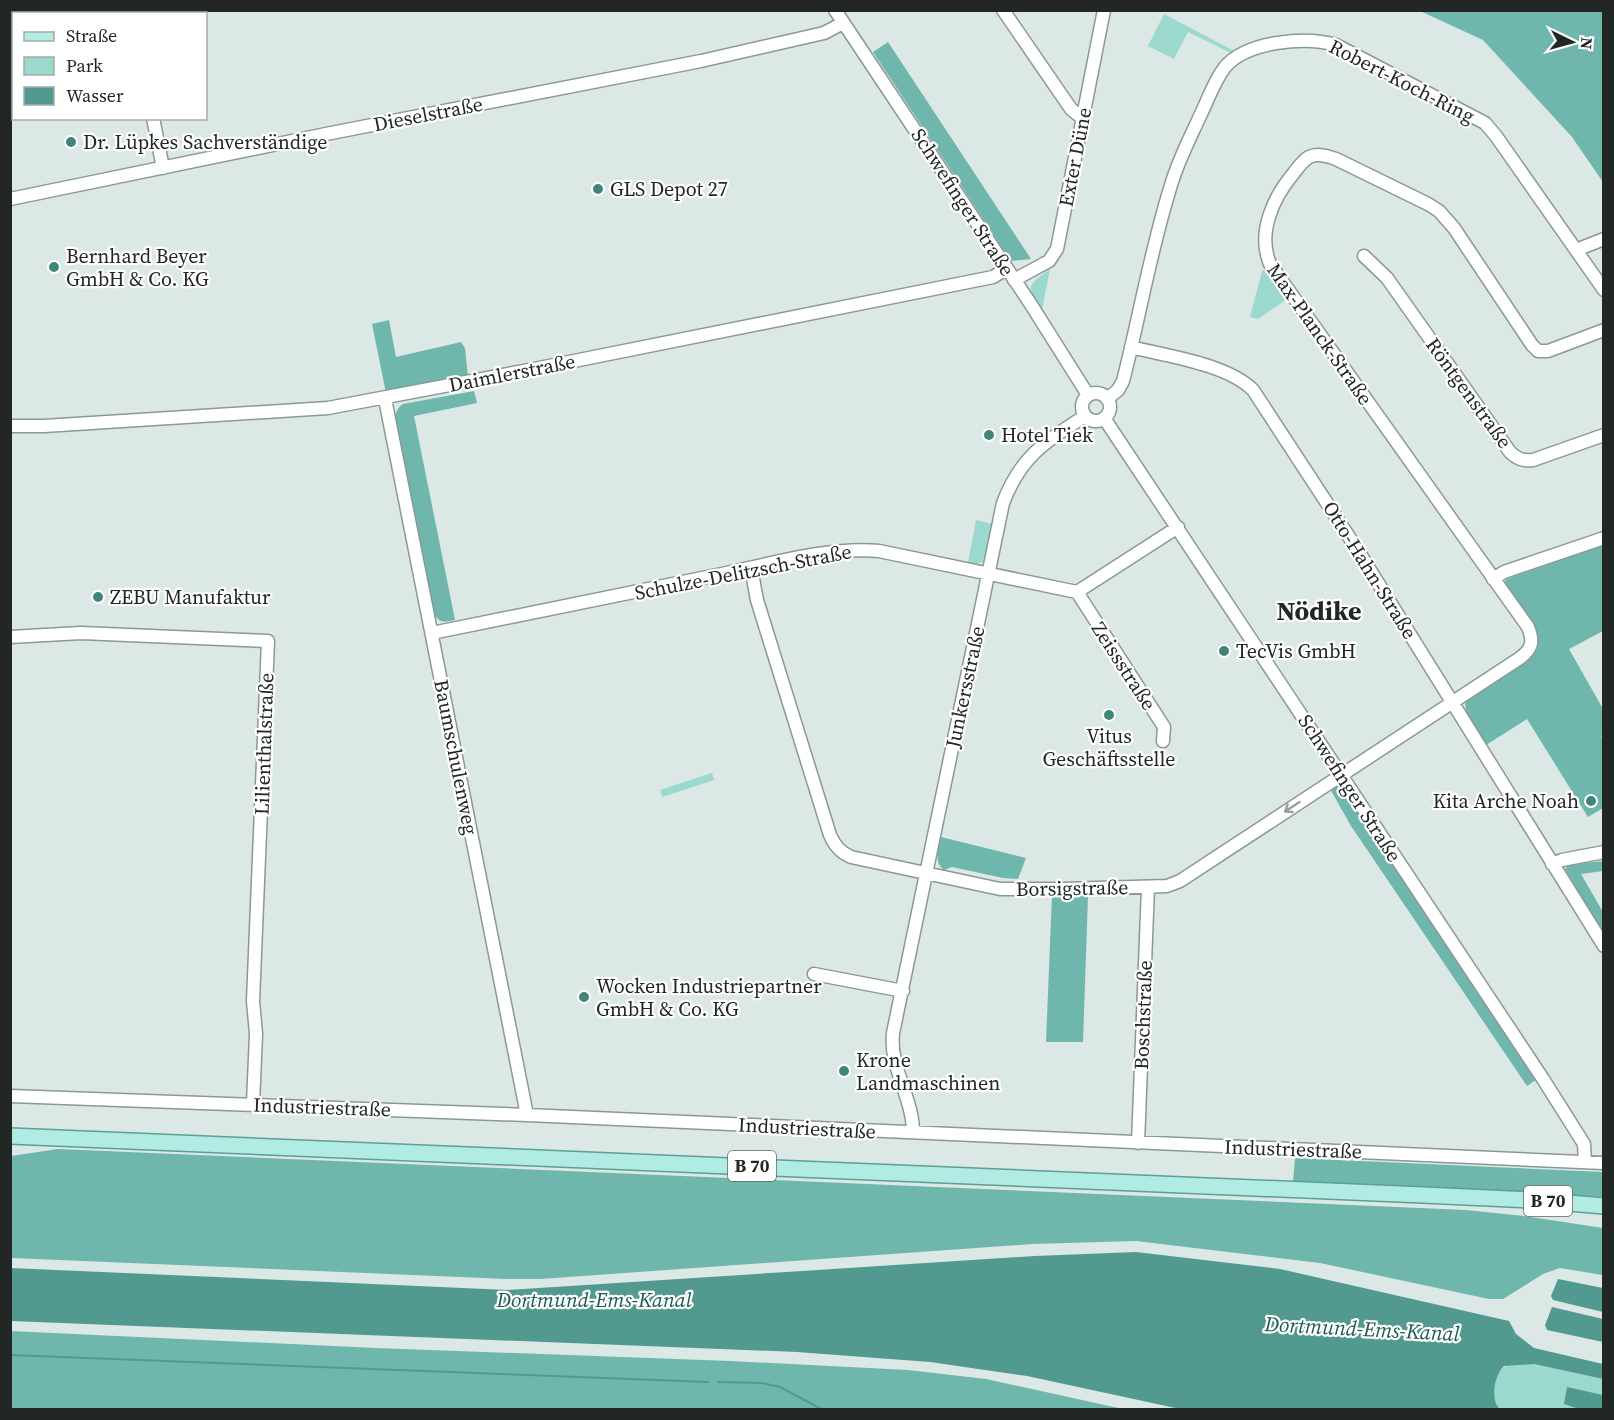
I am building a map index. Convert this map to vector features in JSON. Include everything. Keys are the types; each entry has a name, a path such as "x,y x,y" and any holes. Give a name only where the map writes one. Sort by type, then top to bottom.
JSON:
{"main road":[{"name":"B 70","path":"10,1136 1493,1198 1604,1206"},
{"name":"B 70","path":"1493,1198 1604,1216"}],"street":[{"name":"Schwefinger Straße","path":"835,10 1088,395"},
{"path":"1003,10 1071,110 1082,118"},
{"name":"Exter Düne","path":"1014,280 1049,261 1057,249 1104,10"},
{"name":"Dieselstraße","path":"10,199 337,131 701,61 824,33 843,23"},
{"name":"Robert-Koch-Ring","path":"1107,399 1118,390 1123,381 1164,211 1181,156 1226,67 1238,57 1257,48 1299,41 1322,41 1336,45 1485,123 1604,290"},
{"path":"153,120 162,168"},
{"name":"Max-Planck-Straße","path":"1532,644 1528,627 1270,264 1263,243 1271,210 1278,194 1304,160 1317,155 1336,159 1428,204 1447,218 1538,351 1548,351 1604,330"},
{"path":"1576,250 1604,239"},
{"name":"Röntgenstraße","path":"1364,256 1387,278 1516,458 1533,460 1604,435"},
{"name":"Daimlerstraße","path":"10,426 45,426 328,408 385,399 993,277 1006,268"},
{"name":"Otto-Hahn-Straße","path":"1131,347 1227,372 1244,381 1252,390 1355,546 1604,946"},
{"path":"1096,393 1107,399 1109,411 1104,418 1094,421 1085,416 1082,407 1084,398 1096,393"},
{"name":"Baumschulenweg","path":"385,399 527,1115"},
{"name":"Junkersstraße","path":"913,1132 913,1117 892,1044 1003,503 1013,479 1028,457 1085,416"},
{"name":"Schwefinger Straße","path":"1104,418 1581,1138 1586,1151 1586,1162"},
{"path":"1077,592 1178,527"},
{"path":"1493,579 1504,573 1604,538"},
{"name":"Schulze-Delitzsch-Straße","path":"432,633 751,568 859,549 879,551 1077,592"},
{"name":"Borsigstraße","path":"751,568 757,600 835,846 851,857 1000,889 1148,888 1167,886 1180,881 1520,658 1528,652 1532,644"},
{"name":"Zeissstraße","path":"1077,592 1164,727 1163,741"},
{"name":"Lilienthalstraße","path":"10,637 81,633 268,641 253,1001 256,1034 253,1104"},
{"path":"1552,864 1604,852"},
{"name":"Boschstraße","path":"1138,1143 1148,888"},
{"path":"814,974 903,991"},
{"name":"Industriestraße","path":"10,1096 527,1115 1604,1162"}],"green space":[{"path":"1164,14 1236,52 1233,54 1188,32 1174,59 1148,46"},
{"path":"1050,269 1042,310 1033,295 1031,286 1036,279"},
{"path":"1266,270 1287,299 1258,319 1250,317 1262,271"},
{"path":"976,520 992,524 985,560 977,564 968,562"},
{"path":"712,773 714,780 662,797 660,790"},
{"path":"1511,1364 1534,1364 1603,1379 1603,1409 1500,1409 1494,1398 1495,1384 1500,1371"}],"shaded area":[{"path":"1420,11 1603,11 1603,182 1572,137 1483,40"},
{"path":"888,42 1031,259 1011,261 873,52"},
{"path":"389,320 396,357 461,342 465,348 468,377 386,393 372,324"},
{"path":"474,391 477,403 414,416 455,620 443,621 438,619 434,613 395,415 403,404"},
{"path":"1603,545 1603,631 1569,649 1603,709 1603,734 1601,736 1604,740 1603,808 1588,817 1527,719 1486,745 1471,723 1465,705 1466,700 1528,658 1538,645 1536,630 1506,587 1507,579"},
{"path":"1338,785 1348,792 1537,1079 1527,1086 1351,826 1329,787"},
{"path":"941,837 1026,858 1018,879 952,867 944,870 938,859"},
{"path":"1603,861 1603,871 1581,874 1603,912 1603,933 1565,869 1568,865"},
{"path":"1052,895 1088,896 1083,1042 1046,1042"},
{"path":"58,1149 1466,1210 1603,1228 1603,1275 1560,1268 1543,1274 1503,1299 1489,1299 1320,1263 1136,1241 1032,1244 540,1279 11,1258 11,1156"},
{"path":"1295,1158 1603,1172 1604,1197 1293,1182"},
{"path":"10,1331 908,1370 986,1379 1123,1409 11,1409"}],"water":[{"name":"Dortmund-Ems-Kanal","path":"1136,1252 1280,1269 1509,1321 1516,1334 1534,1348 1603,1364 1603,1379 1534,1364 1504,1366 1494,1388 1495,1400 1500,1409 1180,1409 1027,1376 930,1362 797,1352 11,1321 11,1268 508,1290 1035,1256"},
{"path":"1558,1279 1603,1288 1603,1312 1553,1300 1551,1296"},
{"path":"1552,1307 1603,1319 1603,1342 1547,1330 1545,1325"},
{"path":"1567,1387 1603,1395 1603,1409 1579,1409 1564,1404"}],"waterway":[{"path":"10,1355 708,1382"},
{"path":"718,1382 762,1383 780,1387 823,1410"}],"place":[{"name":"Dr. Lüpkes Sachverständige","path":"71,142"},
{"name":"GLS Depot 27","path":"598,189"},
{"name":"Bernhard Beyer GmbH & Co. KG","path":"54,267"},
{"name":"Hotel Tiek","path":"989,435"},
{"name":"ZEBU Manufaktur","path":"98,597"},
{"name":"TecVis GmbH","path":"1224,651"},
{"name":"Vitus Geschäftsstelle","path":"1109,715"},
{"name":"Kita Arche Noah","path":"1591,801"},
{"name":"Wocken Industriepartner GmbH & Co. KG","path":"584,997"},
{"name":"Krone Landmaschinen","path":"844,1071"}],"district":[{"name":"Nödike","path":"1319,611"}]}
